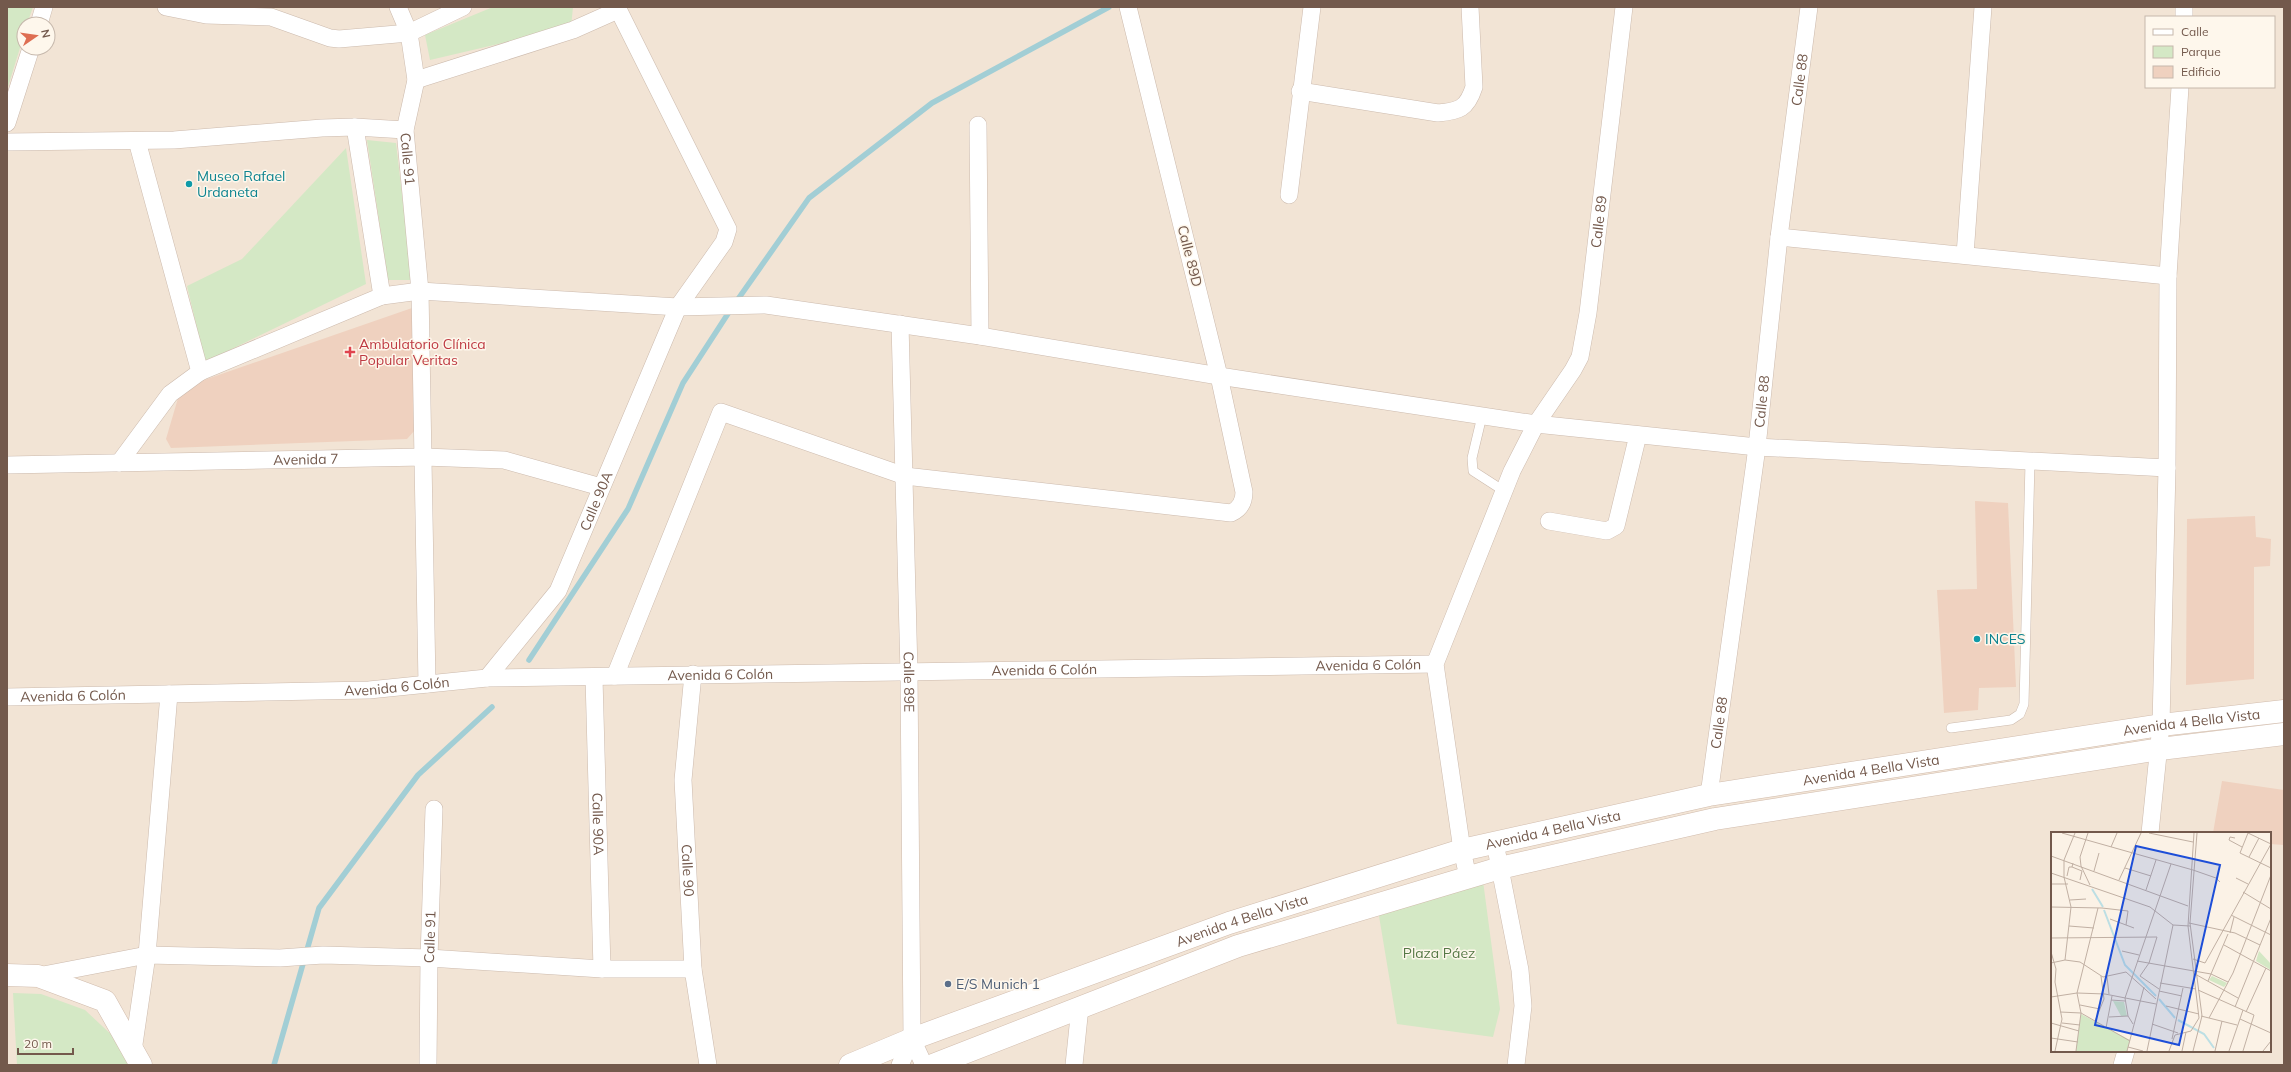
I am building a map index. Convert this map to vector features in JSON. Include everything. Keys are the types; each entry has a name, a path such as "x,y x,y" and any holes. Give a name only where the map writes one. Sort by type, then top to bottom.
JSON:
{"street":[{"path":"166,7 271,17 330,38 409,33 463,7"},
{"name":"Calle 91","path":"398,7 409,33 416,80 404,130 420,291 427,684"},
{"name":"Calle 89D","path":"905,476 1230,513 1237,511 1244,499 1244,492 1219,376 1128,7"},
{"path":"1289,196 1300,91 1312,7"},
{"path":"1300,91 1438,113 1451,112 1462,108 1470,100 1474,87 1470,7"},
{"name":"Calle 89","path":"1435,664 1504,491 1536,424 1573,370 1580,356 1584,341 1624,7"},
{"name":"Calle 88","path":"1709,795 1756,447 1779,237 1809,7"},
{"path":"1965,255 1983,7"},
{"path":"416,80 573,30 617,8"},
{"name":"Calle 90A","path":"487,678 558,591 678,307 724,242 728,229 617,8"},
{"path":"7,123 28,56"},
{"path":"2150,832 2160,749 2161,725 2167,468 2168,276 2180,88"},
{"path":"978,125 980,336"},
{"path":"355,127 382,296"},
{"path":"7,142 174,140 322,128 355,127 404,130"},
{"path":"137,141 200,372"},
{"path":"1779,237 2168,276"},
{"path":"119,463 170,394 200,372 382,296 420,291 678,307 766,305 980,336 1219,376 1536,424 1756,447 2167,468"},
{"name":"Calle 89E","path":"900,324 909,672 912,1039"},
{"path":"615,676 721,412 905,476"},
{"path":"1549,522 1607,531 1616,526 1638,435"},
{"name":"Avenida 7","path":"7,465 424,457 504,460 601,487"},
{"path":"1435,664 1462,850 1468,877"},
{"name":"Avenida 6 Colón","path":"7,697 369,690 487,678 594,678 693,674 1435,664"},
{"name":"Calle 90","path":"693,674 682,780 693,969 708,1065"},
{"name":"Calle 90A","path":"594,678 602,969"},
{"path":"137,1058 170,694"},
{"name":"Avenida 4 Bella Vista","path":"850,1065 912,1039 1230,923 1462,850 1709,795 2161,725 2284,711"},
{"name":"Avenida 4 Bella Vista","path":"933,1065 1238,946 1500,868 1715,819 2160,749 2284,734"},
{"name":"Calle 91","path":"428,1065 429,958 434,809"},
{"path":"1495,843 1520,970 1523,1006 1516,1065"},
{"path":"7,975 38,976 147,955 280,958 323,955 429,958 602,969 693,969"},
{"path":"38,976 105,1001 137,1058"},
{"path":"1074,1065 1080,1007"},
{"path":"900,1065 912,1039"},
{"path":"912,1039 924,1065"},
{"path":"2122,1065 2126,1052"}],"lane":[{"path":"1482,416 1472,458 1473,471 1504,491"},
{"path":"1951,728 2011,720 2020,714 2024,704 2030,462"}],"shaded area":[{"path":"7,7 2284,7 2284,1065 7,1065"}],"green space":[{"path":"7,7 33,7 30,16 16,16 16,56 18,56 7,90"},
{"path":"493,7 573,7 571,27 430,60 425,35"},
{"path":"367,140 396,143 412,280 388,280"},
{"path":"346,148 366,284 205,362 187,286 242,259"},
{"name":"Plaza Páez","path":"1483,881 1500,1009 1493,1037 1397,1024 1377,904"},
{"path":"13,993 41,994 85,1010 116,1039 133,1065 17,1065"}],"building":[{"name":"Ambulatorio Clínica Popular Veritas","path":"412,308 415,316 415,430 407,439 171,448 166,439 181,388"},
{"name":"INCES","path":"1975,501 2008,503 2016,687 1979,688 1978,710 1944,713 1937,590 1977,589"},
{"path":"2255,516 2256,537 2271,539 2270,566 2254,567 2254,679 2186,685 2187,519"},
{"path":"2222,781 2284,790 2284,845 2271,844 2271,832 2213,832"}],"waterway":[{"path":"736,302 809,198 932,103 1109,7"},
{"path":"529,660 628,509 683,383 731,309"},
{"path":"274,1065 319,908 418,775 492,707"}],"place":[{"name":"Museo Rafael Urdaneta","path":"189,184"},
{"name":"Ambulatorio Clínica Popular Veritas","path":"350,352"},
{"name":"INCES","path":"1977,639"},
{"name":"E/S Munich 1","path":"948,984"}]}
